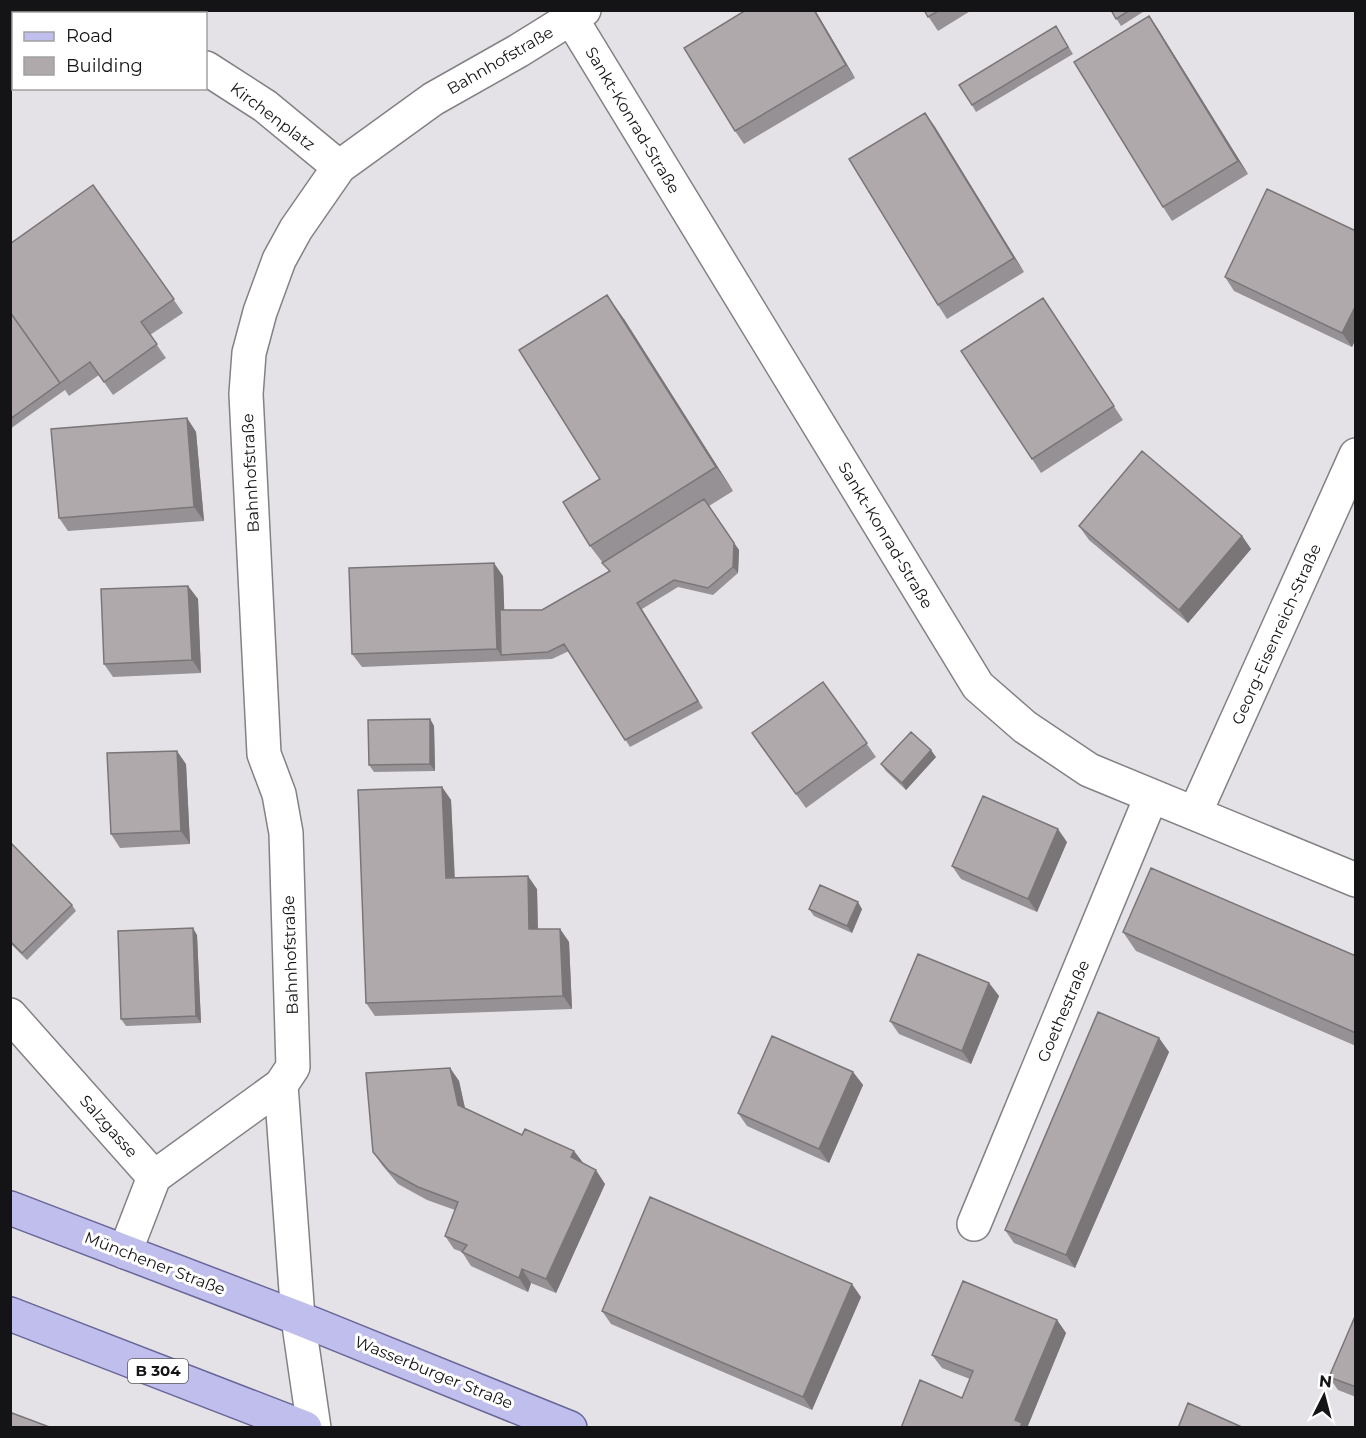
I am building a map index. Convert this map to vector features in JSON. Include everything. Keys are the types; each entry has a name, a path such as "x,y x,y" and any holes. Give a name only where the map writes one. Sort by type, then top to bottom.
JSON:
{"main road":[{"name":"Münchener Straße","path":"10,1208 298,1318"},
{"name":"B 304","path":"10,1314 305,1428"},
{"name":"Wasserburger Straße","path":"298,1318 570,1428"}],"street":[{"name":"Bahnhofstraße","path":"314,1428 298,1318 281,1085 293,1067 286,833 279,794 264,754 246,394 249,352 260,312 279,260 296,229 339,167 433,99 578,14"},
{"name":"Sankt-Konrad-Straße","path":"578,14 978,686 1025,727 1089,770 1356,880"},
{"name":"Kirchenplatz","path":"207,69 265,106 339,167"},
{"name":"Georg-Eisenreich-Straße","path":"1195,813 1356,455"},
{"name":"Goethestraße","path":"974,1224 1151,797"},
{"name":"Salzgasse","path":"10,1016 154,1176"},
{"path":"125,1252 154,1176 281,1085"}],"building":[{"path":"746,10 814,10 846,65 735,131 684,48"},
{"path":"924,10 940,10 928,17"},
{"path":"1111,10 1130,10 1116,19"},
{"path":"1149,16 1238,161 1163,207 1074,62"},
{"path":"1056,26 1068,47 972,105 959,85"},
{"path":"925,113 1014,258 938,305 849,159"},
{"path":"93,185 174,299 141,322 157,344 104,382 90,362 60,383 10,312 10,244"},
{"path":"1267,189 1356,231 1356,305 1342,333 1225,277"},
{"path":"607,295 716,467 590,546 563,502 600,479 519,350"},
{"path":"1043,298 1114,406 1032,459 961,351"},
{"path":"10,312 60,383 10,419"},
{"path":"187,418 194,507 59,518 51,429"},
{"path":"1142,451 1242,536 1179,610 1079,526"},
{"path":"704,499 734,543 733,567 708,588 674,580 637,603 698,701 625,740 564,644 548,652 501,655 500,610 542,610 610,571 602,563"},
{"path":"494,563 497,649 352,654 349,568"},
{"path":"188,586 192,660 104,664 101,589"},
{"path":"823,682 867,743 796,794 752,733"},
{"path":"430,719 430,764 369,765 368,720"},
{"path":"911,732 931,750 902,783 881,764"},
{"path":"177,751 181,831 111,834 107,753"},
{"path":"442,787 446,878 528,876 529,929 560,929 563,996 366,1003 358,790"},
{"path":"983,796 1058,829 1028,899 952,866"},
{"path":"10,842 72,905 22,953 10,941"},
{"path":"1151,868 1356,956 1356,1033 1123,932"},
{"path":"820,885 858,902 847,926 809,909"},
{"path":"193,928 196,1016 121,1019 118,931"},
{"path":"918,954 989,983 962,1051 890,1021"},
{"path":"1098,1012 1159,1038 1066,1255 1005,1230"},
{"path":"772,1036 853,1072 819,1149 738,1113"},
{"path":"450,1068 458,1105 522,1135 525,1129 574,1151 571,1157 596,1170 546,1279 522,1269 519,1278 462,1252 467,1245 445,1236 458,1202 418,1187 389,1171 373,1152 366,1073"},
{"path":"650,1197 852,1284 803,1397 602,1311"},
{"path":"963,1281 1057,1320 1015,1420 1022,1423 1020,1428 901,1428 920,1380 962,1398 973,1371 932,1355"},
{"path":"1356,1314 1356,1387 1329,1377"},
{"path":"1188,1403 1244,1428 1178,1428"},
{"path":"12,1413 52,1428 10,1428"}]}
